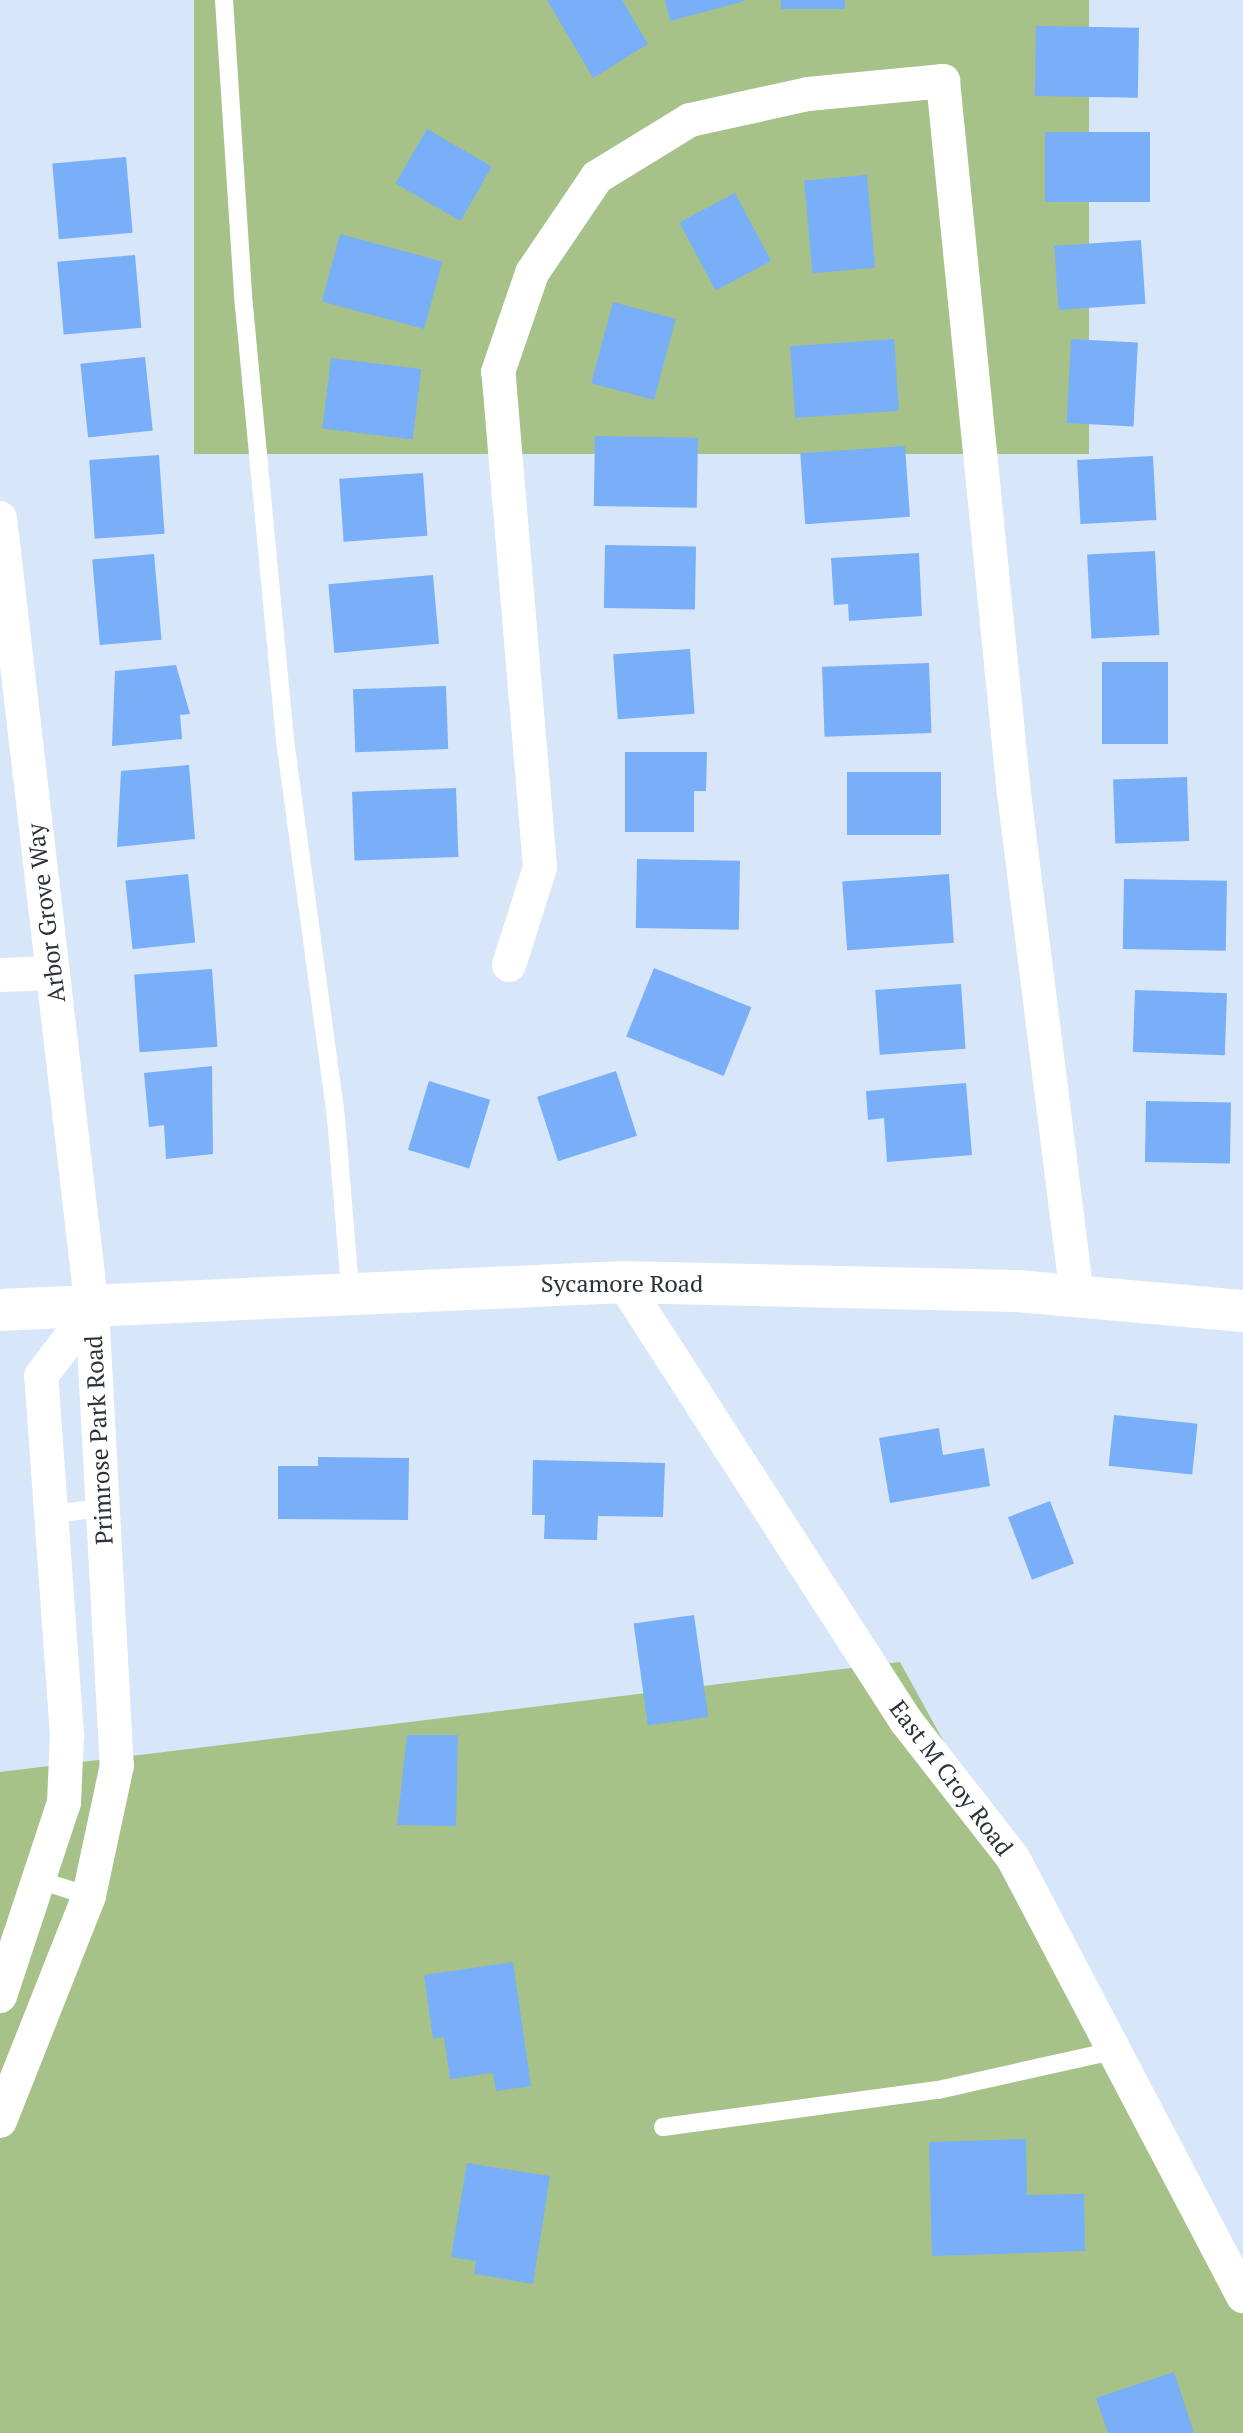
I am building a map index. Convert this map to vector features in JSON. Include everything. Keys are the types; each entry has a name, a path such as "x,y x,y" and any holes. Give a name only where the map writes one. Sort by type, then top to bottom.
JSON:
{"street":[{"path":"509,965 540,867 498,372 532,273 597,177 690,120 808,94 943,81 1014,793 1077,1296"},
{"name":"Arbor Grove Way","path":"0,518 92,1309"},
{"path":"0,975 53,973"},
{"name":"Sycamore Road","path":"0,1310 92,1309 350,1290 623,1282 1077,1296 1243,1311"},
{"name":"East M Croy Road","path":"623,1282 906,1721 1013,1858 1243,2296"},
{"name":"Primrose Park Road","path":"0,2121 89,1896 117,1765 92,1309"},
{"name":"Primrose Park Road","path":"0,1996 42,1881 64,1803 67,1735 41,1376 92,1309"}],"lane":[{"path":"224,0 244,306 285,740 336,1118 350,1290"},
{"path":"51,1514 103,1508"},
{"path":"42,1881 89,1896"},
{"path":"663,2127 938,2090 1113,2051"}],"green space":[{"path":"194,0 1089,0 1089,454 194,454"},
{"path":"900,1662 1243,2286 1243,2433 0,2433 0,1772"}],"building":[{"path":"547,0 622,0 648,44 593,78"},
{"path":"665,0 745,0 745,1 670,21"},
{"path":"781,0 845,0 845,9 781,9"},
{"path":"1036,26 1139,28 1138,98 1035,96"},
{"path":"427,129 492,166 460,221 396,184"},
{"path":"1045,132 1150,132 1150,202 1045,202"},
{"path":"126,157 133,233 59,239 52,163"},
{"path":"867,175 875,268 812,273 804,180"},
{"path":"735,193 771,261 716,291 679,223"},
{"path":"340,234 442,261 424,329 322,302"},
{"path":"1141,240 1145,304 1059,310 1054,246"},
{"path":"135,255 141,328 64,335 57,262"},
{"path":"613,302 676,319 654,400 591,383"},
{"path":"894,339 899,411 795,418 790,346"},
{"path":"1071,339 1138,343 1134,426 1067,423"},
{"path":"145,357 153,431 88,437 80,364"},
{"path":"331,358 421,369 413,440 322,428"},
{"path":"595,436 698,438 697,508 594,506"},
{"path":"905,446 910,517 805,524 800,453"},
{"path":"159,455 165,534 95,539 89,460"},
{"path":"1153,456 1156,520 1080,524 1077,460"},
{"path":"423,473 427,536 344,542 339,479"},
{"path":"605,545 696,547 695,610 604,608"},
{"path":"1155,551 1159,635 1091,638 1087,555"},
{"path":"919,553 922,616 849,621 848,604 834,605 831,558"},
{"path":"154,554 161,640 100,645 92,559"},
{"path":"433,575 439,644 334,653 328,584"},
{"path":"690,649 695,714 618,719 613,654"},
{"path":"1102,662 1168,662 1168,744 1102,744"},
{"path":"929,663 931,733 825,737 822,667"},
{"path":"176,665 190,714 180,715 182,739 112,746 115,671"},
{"path":"446,686 448,749 355,752 353,689"},
{"path":"625,752 707,752 706,791 694,791 694,832 625,832"},
{"path":"189,765 195,839 117,847 121,771"},
{"path":"847,772 941,772 941,835 847,835"},
{"path":"1187,777 1189,841 1115,844 1113,780"},
{"path":"456,788 458,857 354,861 352,792"},
{"path":"637,859 740,861 739,930 636,928"},
{"path":"188,874 195,943 133,949 125,881"},
{"path":"949,874 954,943 847,950 842,881"},
{"path":"1124,879 1227,881 1226,951 1123,949"},
{"path":"654,968 751,1007 724,1076 626,1037"},
{"path":"212,969 217,1047 140,1052 134,974"},
{"path":"961,984 966,1049 880,1055 875,990"},
{"path":"1135,990 1227,993 1225,1055 1133,1052"},
{"path":"212,1066 213,1154 166,1159 164,1125 149,1127 144,1073"},
{"path":"616,1071 637,1136 558,1161 537,1097"},
{"path":"429,1081 490,1100 469,1169 408,1150"},
{"path":"966,1083 972,1155 887,1162 884,1118 868,1120 866,1091"},
{"path":"1146,1101 1231,1102 1230,1163 1145,1162"},
{"path":"1114,1415 1198,1424 1192,1475 1109,1466"},
{"path":"939,1428 943,1455 984,1448 990,1486 890,1503 879,1438"},
{"path":"318,1457 409,1458 408,1520 278,1519 278,1466 318,1466"},
{"path":"533,1460 665,1463 663,1517 598,1516 597,1540 544,1539 545,1515 532,1515"},
{"path":"1050,1501 1074,1564 1032,1580 1008,1517"},
{"path":"694,1615 708,1717 648,1725 634,1623"},
{"path":"407,1735 458,1735 456,1826 397,1825"},
{"path":"513,1962 531,2086 496,2091 493,2073 450,2079 444,2037 433,2039 424,1975"},
{"path":"1026,2139 1027,2195 1084,2194 1085,2251 932,2256 929,2142"},
{"path":"467,2163 550,2176 533,2284 474,2274 476,2261 451,2257"},
{"path":"1174,2372 1194,2433 1108,2433 1096,2398"}]}
